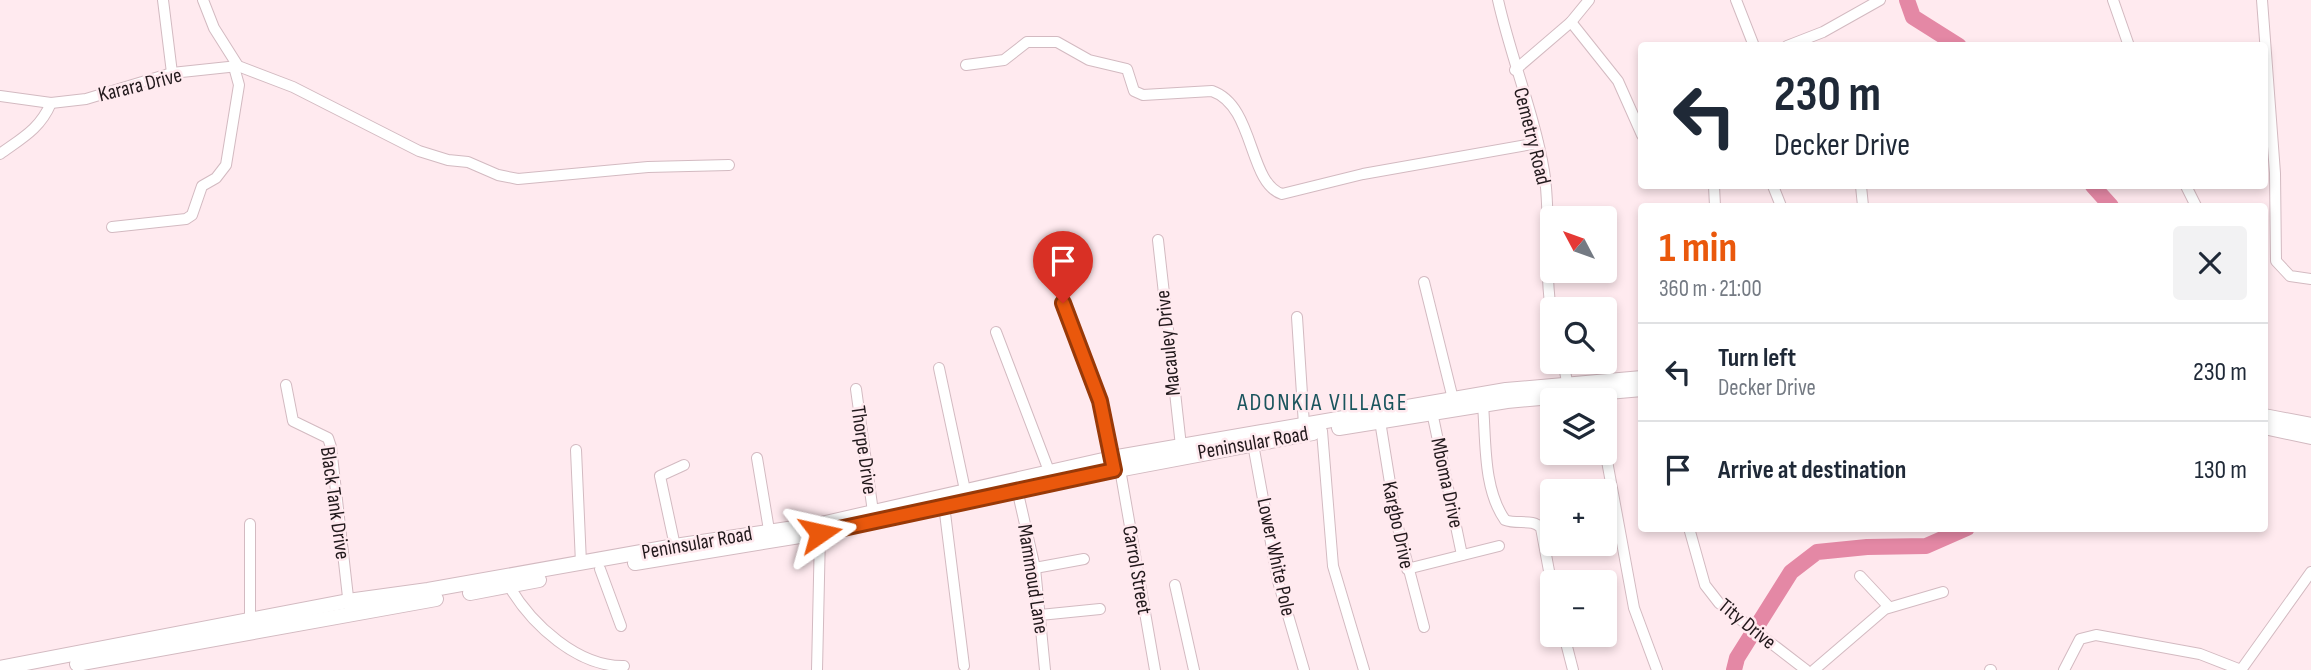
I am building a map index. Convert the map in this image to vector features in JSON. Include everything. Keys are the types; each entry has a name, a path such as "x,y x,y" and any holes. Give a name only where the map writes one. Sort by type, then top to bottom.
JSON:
{"main road":[{"name":"Peninsular Road","path":"1569,388 1638,379"},
{"name":"Peninsular Road","path":"1617,393 1638,390"},
{"name":"Peninsular Road","path":"0,668 250,619 509,586 820,533 1115,466 1181,446 1452,399 1540,391"},
{"name":"Peninsular Road","path":"41,670 428,590 769,530 821,524 1049,471 1115,466 1540,394"},
{"path":"2268,417 2311,425"},
{"path":"2268,429 2311,437"}],"street":[{"path":"163,0 172,73"},
{"path":"112,227 186,219 192,215 202,186 216,178 226,165 239,85 236,67 214,28 204,0"},
{"name":"Cemetry Road","path":"1498,0 1515,70 1538,143 1548,205 1547,275 1550,297"},
{"path":"1515,70 1571,22 1589,0"},
{"path":"1736,0 1752,42"},
{"path":"1797,42 1823,32 1880,0"},
{"path":"2113,0 2128,42"},
{"path":"2262,0 2265,42"},
{"path":"1571,22 1618,81 1638,126"},
{"path":"966,65 1004,60 1027,42 1057,42 1089,60 1127,69 1134,91 1143,95 1212,91 1219,93 1241,120 1266,181 1282,194 1363,174 1538,143"},
{"path":"236,67 293,88 419,151 448,160 468,162 498,175 518,179 648,167 729,165"},
{"name":"Karara Drive","path":"0,96 51,103 86,99 172,73 236,67"},
{"path":"2268,80 2275,173 2276,261 2290,276 2311,279"},
{"path":"0,154 35,131 51,103"},
{"name":"Macauley Drive","path":"1158,240 1181,446"},
{"path":"1424,282 1452,399"},
{"name":"Carrol Street","path":"1063,303 1097,393 1115,466 1155,670"},
{"path":"1297,317 1304,425"},
{"path":"996,332 1049,471"},
{"path":"939,368 965,490"},
{"path":"1566,374 1569,388"},
{"name":"Black Tank Drive","path":"286,385 293,421 328,438 331,447 350,607"},
{"name":"Thorpe Drive","path":"856,389 873,512"},
{"path":"1483,405 1489,469 1497,504 1505,520 1537,523 1541,528 1549,570"},
{"name":"Mboma Drive","path":"1432,412 1462,555"},
{"name":"Kargbo Drive","path":"1380,422 1386,471 1407,569 1424,626"},
{"path":"1322,431 1333,566 1364,670"},
{"name":"Lower White Pole","path":"1253,444 1278,581 1304,670"},
{"path":"576,450 581,563"},
{"path":"757,458 769,530"},
{"path":"675,546 660,476 684,465"},
{"path":"1608,465 1634,608 1657,670"},
{"name":"Mammoud Lane","path":"1017,489 1035,568 1045,670"},
{"path":"944,505 964,666"},
{"path":"250,524 250,619"},
{"name":"Tity Drive","path":"1690,532 1705,585 1719,603 1805,670"},
{"path":"817,670 820,533"},
{"path":"1407,569 1499,546"},
{"path":"1035,568 1084,559"},
{"path":"600,569 621,626"},
{"path":"2064,670 2080,639 2096,635 2200,654 2241,670 2311,572"},
{"path":"1860,576 1889,607"},
{"path":"1175,585 1194,670"},
{"path":"509,586 519,603 544,629 569,647 592,663 624,666"},
{"path":"1814,670 1889,607 1942,592"},
{"path":"1040,615 1100,609"},
{"path":"1567,647 1573,670"}],"waterway":[{"path":"1907,0 1913,17 1953,42"},
{"path":"2096,189 2108,203"},
{"path":"1734,670 1737,658 1791,572 1817,552 1867,547 1926,546 1958,532"}],"district":[{"name":"ADONKIA VILLAGE","path":"1323,402"}],"route":[{"path":"820,533 1114,470 1100,401 1063,303"}]}
